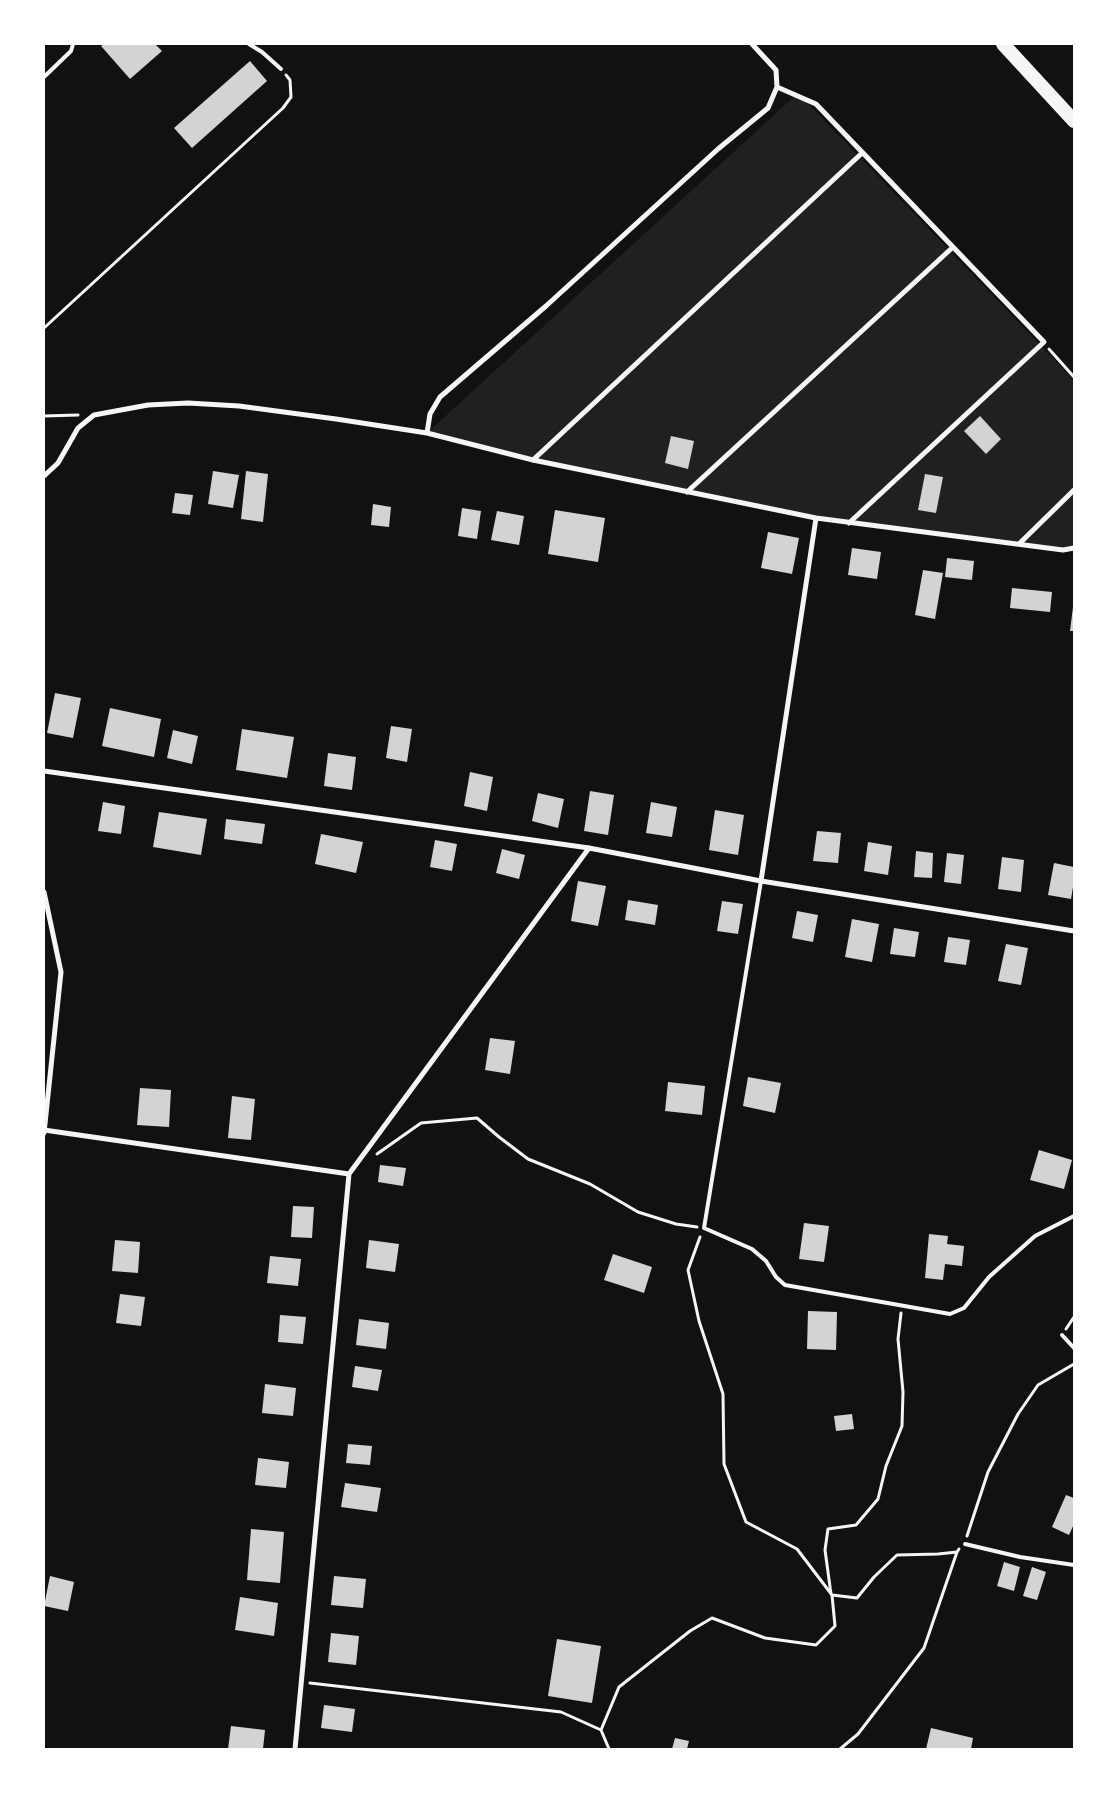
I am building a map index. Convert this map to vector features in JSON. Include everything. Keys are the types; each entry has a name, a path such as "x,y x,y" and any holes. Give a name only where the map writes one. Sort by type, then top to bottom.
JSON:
{"highway":[{"path":"1002,44 1074,121"}],"street":[{"path":"427,433 430,414 440,397 546,306 718,149 768,108 776,87 776,70 752,44"},
{"path":"776,87 816,104 1044,342 849,523"},
{"path":"533,460 862,154"},
{"path":"686,492 953,247"},
{"path":"44,476 58,463 78,428 94,415 148,406 188,403 239,406 327,417 427,433 533,460 816,518 1063,550 1074,548"},
{"path":"1019,544 1074,490"},
{"path":"760,881 816,518"},
{"path":"44,771 589,848 760,881 1074,931"},
{"path":"295,1749 349,1174 589,848"},
{"path":"44,892 61,972 44,1132 349,1174"}],"lane":[{"path":"44,77 71,51 73,44"},
{"path":"249,44 262,52 281,69"},
{"path":"760,881 704,1228 752,1249 766,1261 776,1277 785,1285 950,1314 964,1308 989,1277 1035,1236 1074,1216"},
{"path":"1062,1334 1074,1348"},
{"path":"965,1544 1020,1557 1074,1565"}],"path":[{"path":"44,328 283,108 291,97 290,80 281,69"},
{"path":"1044,342 1074,377"},
{"path":"44,416 94,415"},
{"path":"373,1157 422,1123 477,1118 499,1138 528,1159 590,1184 638,1212 676,1224 704,1228 688,1270 699,1321 723,1394 724,1464 746,1522 798,1549 832,1595 857,1598 874,1577 897,1555 957,1552"},
{"path":"600,1730 619,1687 690,1632 712,1618 765,1638 816,1645 835,1626 825,1550 828,1529 856,1524 878,1499 886,1466 902,1426 903,1392 898,1339 902,1306"},
{"path":"840,1749 858,1734 924,1648 957,1552 965,1544 988,1472 1018,1414 1038,1385 1074,1364"},
{"path":"302,1682 561,1712 600,1730 609,1749"}],"shaded area":[{"path":"798,93 1074,380 1074,548 1063,550 849,523 533,460 427,433"}],"building":[{"path":"104,44 155,44 162,51 130,79 101,46"},
{"path":"250,61 267,81 192,148 174,128"},
{"path":"980,416 1001,439 986,454 964,431"},
{"path":"671,436 694,441 688,469 665,463"},
{"path":"213,471 239,475 233,508 208,504"},
{"path":"246,471 268,474 263,522 241,519"},
{"path":"925,474 943,477 936,513 918,510"},
{"path":"175,493 193,495 190,515 172,513"},
{"path":"373,504 391,507 389,527 371,525"},
{"path":"462,508 481,511 477,539 458,536"},
{"path":"555,510 605,518 598,562 548,554"},
{"path":"497,511 524,516 519,545 491,540"},
{"path":"768,532 799,538 792,574 761,568"},
{"path":"852,548 881,552 877,579 848,575"},
{"path":"947,558 974,561 972,580 945,577"},
{"path":"923,570 943,573 935,619 915,615"},
{"path":"1012,588 1052,592 1050,612 1010,608"},
{"path":"1073,607 1074,631 1070,631"},
{"path":"55,693 81,698 73,738 47,733"},
{"path":"110,708 161,719 154,757 102,746"},
{"path":"391,726 412,729 407,762 386,758"},
{"path":"242,729 294,737 287,778 236,770"},
{"path":"173,730 198,736 192,764 167,758"},
{"path":"328,753 356,757 352,790 324,786"},
{"path":"470,772 493,777 487,811 464,806"},
{"path":"590,791 614,795 608,835 584,831"},
{"path":"538,793 564,799 558,828 532,821"},
{"path":"103,802 125,806 121,834 98,831"},
{"path":"651,802 677,807 672,837 646,833"},
{"path":"715,810 744,815 738,855 709,850"},
{"path":"159,812 207,819 201,855 153,847"},
{"path":"226,819 265,824 262,844 224,839"},
{"path":"817,831 841,833 838,863 813,861"},
{"path":"321,834 363,842 356,873 315,864"},
{"path":"435,840 457,844 452,871 430,867"},
{"path":"868,842 892,846 888,875 864,871"},
{"path":"502,849 525,855 519,879 496,873"},
{"path":"916,851 933,853 932,878 914,877"},
{"path":"947,853 964,855 961,884 944,882"},
{"path":"1002,857 1024,860 1021,892 998,889"},
{"path":"1054,863 1074,867 1071,899 1048,895"},
{"path":"578,881 606,886 598,926 571,921"},
{"path":"628,900 658,905 655,925 625,920"},
{"path":"722,901 743,904 738,934 717,931"},
{"path":"797,911 818,915 813,942 792,938"},
{"path":"852,919 879,924 872,962 845,957"},
{"path":"894,928 919,932 915,957 890,954"},
{"path":"948,937 970,940 966,965 944,962"},
{"path":"1006,944 1028,948 1021,985 998,981"},
{"path":"490,1038 515,1041 510,1074 485,1070"},
{"path":"748,1077 781,1083 775,1113 743,1106"},
{"path":"668,1082 705,1086 702,1115 665,1111"},
{"path":"140,1088 171,1090 169,1127 137,1125"},
{"path":"232,1096 255,1099 251,1140 228,1138"},
{"path":"1039,1150 1072,1160 1064,1189 1030,1180"},
{"path":"380,1165 406,1168 403,1186 378,1182"},
{"path":"293,1206 314,1207 312,1238 291,1237"},
{"path":"804,1223 829,1226 824,1262 799,1259"},
{"path":"929,1234 948,1236 947,1244 964,1246 962,1266 945,1264 943,1280 925,1278"},
{"path":"115,1240 140,1242 138,1273 112,1271"},
{"path":"369,1240 399,1244 395,1272 366,1268"},
{"path":"613,1254 652,1267 644,1293 604,1280"},
{"path":"270,1256 301,1259 298,1286 267,1283"},
{"path":"120,1294 145,1297 141,1326 116,1323"},
{"path":"808,1311 837,1312 836,1350 807,1349"},
{"path":"280,1315 306,1317 303,1344 278,1342"},
{"path":"359,1319 389,1323 386,1349 356,1345"},
{"path":"355,1366 382,1370 378,1391 352,1387"},
{"path":"265,1384 296,1388 293,1416 262,1413"},
{"path":"852,1414 854,1429 836,1431 834,1416"},
{"path":"348,1444 372,1446 370,1465 346,1463"},
{"path":"258,1458 289,1462 286,1488 255,1485"},
{"path":"345,1483 381,1488 377,1512 341,1507"},
{"path":"1066,1495 1074,1498 1074,1524 1069,1535 1052,1527"},
{"path":"251,1529 284,1532 280,1583 247,1580"},
{"path":"1004,1562 1020,1567 1014,1591 997,1586"},
{"path":"1032,1567 1046,1572 1037,1600 1023,1596"},
{"path":"50,1576 74,1582 68,1611 44,1606"},
{"path":"334,1576 366,1579 363,1608 331,1605"},
{"path":"240,1597 278,1603 274,1636 235,1630"},
{"path":"331,1633 359,1636 356,1665 328,1662"},
{"path":"557,1639 601,1646 592,1703 548,1696"},
{"path":"324,1705 355,1709 352,1732 321,1728"},
{"path":"231,1726 265,1730 263,1749 228,1749"},
{"path":"931,1728 973,1738 971,1749 926,1749"},
{"path":"675,1738 689,1741 687,1749 672,1749"}]}
